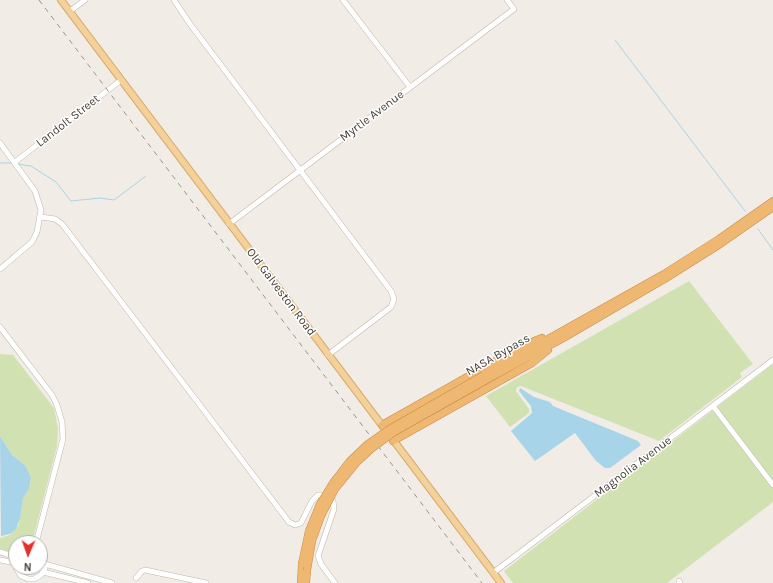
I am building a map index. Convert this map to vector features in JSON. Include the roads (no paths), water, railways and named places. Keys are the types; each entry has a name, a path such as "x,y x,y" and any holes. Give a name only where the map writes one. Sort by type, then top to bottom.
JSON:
{"highway":[{"name":"NASA Bypass","path":"300,583 302,564 309,531 320,504 333,483 350,461 368,444 388,430 565,337 686,266 756,219 773,204"},
{"name":"NASA Bypass","path":"306,583 312,541 321,516 341,482 357,462 371,449 394,432 565,329 676,266 773,204"},
{"path":"382,426 522,346 565,329"},
{"path":"393,440 532,363 565,337"},
{"path":"436,394 437,405 448,410"}],"main road":[{"name":"Old Galveston Road","path":"61,0 501,583"}],"street":[{"path":"70,11 85,0"},
{"path":"174,0 190,24 391,290 394,299 391,307 328,355"},
{"path":"343,0 410,87"},
{"name":"Myrtle Avenue","path":"230,224 514,9 507,0"},
{"name":"Landolt Street","path":"15,162 121,80"},
{"path":"0,143 15,162 40,201 40,217 37,232 32,242 0,269"},
{"path":"40,217 55,219 62,224 289,522 295,525 301,523 312,501 318,495 324,495 332,501 334,509 318,556 320,564 335,583"},
{"path":"0,328 52,395 62,422 62,439 38,535"},
{"name":"Magnolia Avenue","path":"493,573 773,360"},
{"path":"713,406 773,484"},
{"path":"48,565 112,583"},
{"path":"136,578 142,571 145,570 188,581 206,583"},
{"path":"48,573 88,583"},
{"path":"80,581 81,574"},
{"path":"21,583 21,576 30,581 40,575"}],"water":[{"path":"520,388 534,397 550,402 553,406 638,441 641,445 610,468 605,468 596,461 575,433 535,461 511,431 532,413 531,406 519,391"},
{"path":"0,436 12,455 25,465 31,478 29,489 23,498 20,519 16,529 10,534 1,536"}],"waterway":[{"path":"615,40 745,211"},
{"path":"0,163 12,163"},
{"path":"17,164 31,166 56,182 71,201 100,198 114,200 146,176"},
{"path":"758,229 773,250"}],"railway":[{"path":"39,0 482,583"}]}
